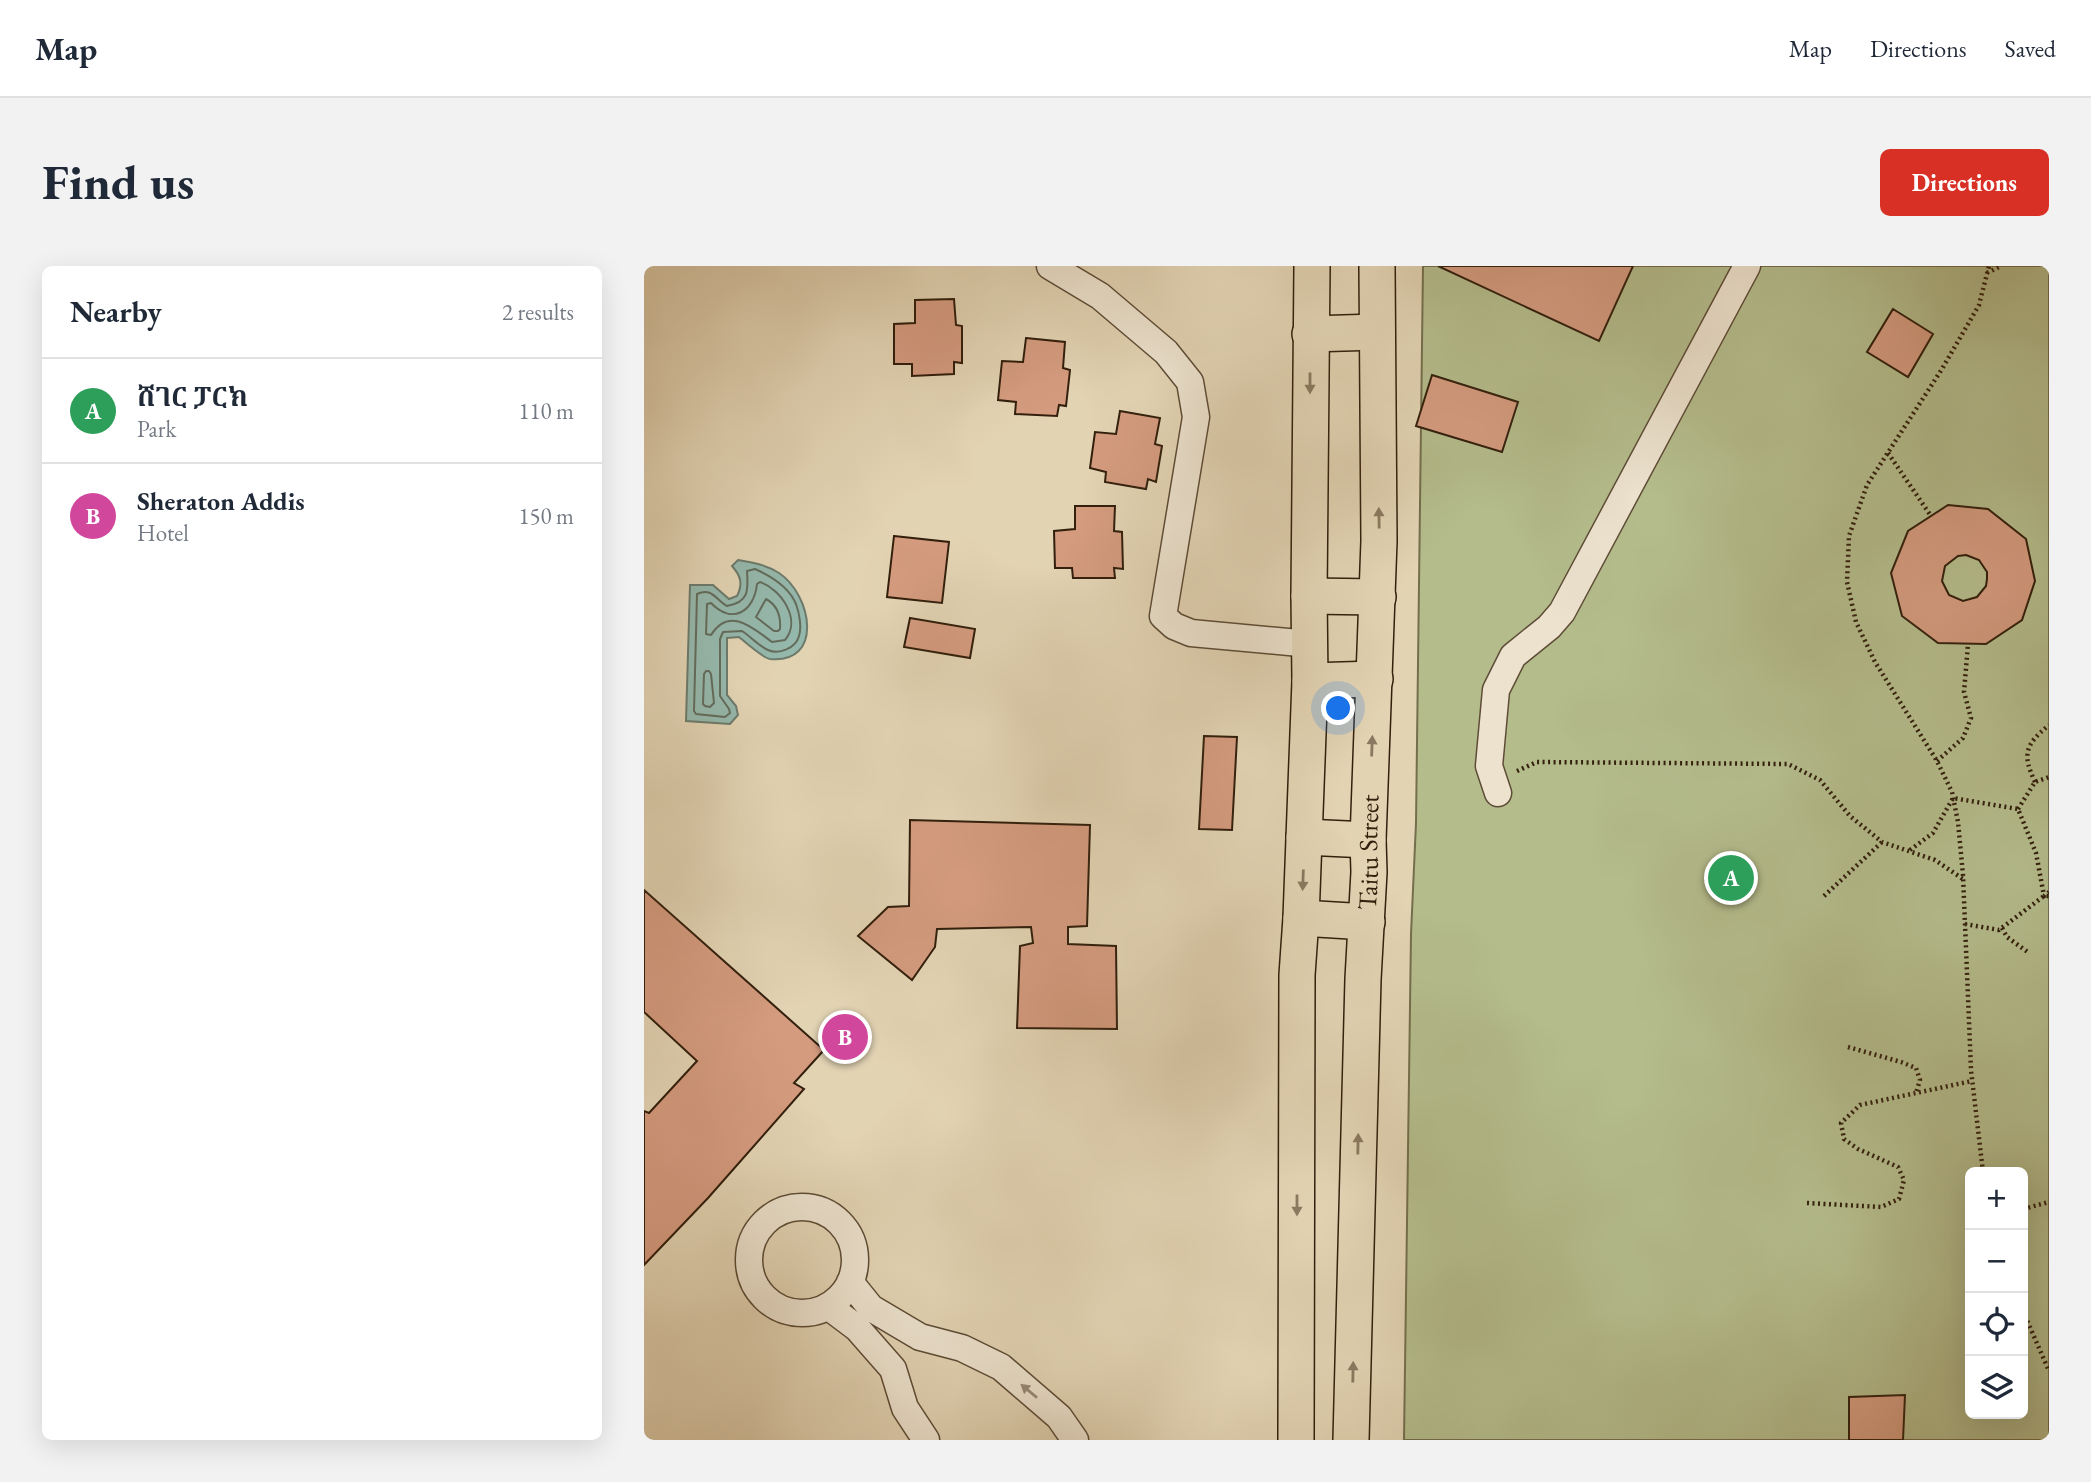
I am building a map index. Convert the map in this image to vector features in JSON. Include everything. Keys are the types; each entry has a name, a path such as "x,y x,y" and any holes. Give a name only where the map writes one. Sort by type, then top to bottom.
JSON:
{"main road":[{"path":"1296,1440 1297,975 1310,681 1312,266"},
{"name":"Taitu Street","path":"1351,1440 1363,979 1379,541 1377,266"},
{"path":"1310,334 1377,332"},
{"path":"1309,596 1377,597"},
{"path":"1310,681 1375,679"},
{"path":"1304,837 1368,840"},
{"path":"1301,918 1367,922"}],"lane":[{"path":"1050,266 1100,296 1166,352 1190,382 1196,417 1163,616 1174,626 1191,633 1310,644"},
{"path":"1498,793 1489,766 1496,690 1513,656 1562,612 1747,266"},
{"path":"797,1207 816,1208 827,1212 841,1224 852,1239 856,1258 850,1282 829,1307 800,1314 782,1310 764,1298 753,1283 748,1265 750,1247 758,1230 779,1212 797,1207"},
{"path":"850,1282 871,1307 920,1337 961,1348 1001,1367 1059,1417 1075,1440"},
{"path":"829,1307 857,1328 893,1369 905,1408 926,1440"},
{"path":"893,1369 920,1337"}],"path":[{"path":"1982,1167 1972,1081 1963,879 1958,822 1953,799 1937,761 1875,662 1856,622 1847,582 1849,536 1867,485 1942,369 1979,305 1989,266"},
{"path":"1987,273 2001,266"},
{"path":"1888,453 1931,516"},
{"path":"1937,761 1963,738 1971,718 1964,692 1968,644"},
{"path":"2035,782 2026,762 2032,741 2049,725"},
{"path":"1498,793 1514,773 1536,762 1788,764 1820,780 1850,816 1882,842 1935,860 1963,879"},
{"path":"2018,808 2035,782 2049,777"},
{"path":"1953,799 2018,808"},
{"path":"1909,850 1933,833 1953,799"},
{"path":"1965,924 2002,929 2047,894 2036,853 2018,808"},
{"path":"1824,896 1882,842"},
{"path":"2002,929 2007,937 2029,953"},
{"path":"1848,1047 1916,1068 1920,1080 1916,1093"},
{"path":"1807,1203 1881,1207 1899,1199 1904,1180 1898,1167 1858,1149 1844,1139 1841,1123 1860,1105 1972,1081"},
{"path":"2028,1208 2049,1202"},
{"path":"2028,1323 2049,1371"}],"green space":[{"path":"1423,266 2049,266 2049,1440 1404,1440 1411,934 1416,823"}],"water":[{"path":"738,560 769,568 790,583 805,611 805,640 799,651 787,658 770,659 739,637 727,638 727,695 736,706 738,715 730,724 686,721 690,585 713,585 729,599 737,596 740,580 732,566"}],"building":[{"path":"1438,266 1633,266 1599,341"},
{"path":"954,299 956,325 962,326 962,363 954,362 954,374 912,376 912,364 894,364 894,324 915,323 915,300"},
{"path":"1893,309 1933,334 1908,377 1867,352"},
{"path":"1026,338 1065,342 1063,368 1070,370 1066,406 1059,405 1057,416 1015,414 1016,402 998,400 1002,361 1023,362"},
{"path":"1432,375 1518,402 1502,452 1416,426"},
{"path":"1120,411 1160,418 1155,444 1162,446 1156,482 1148,479 1146,489 1105,482 1106,472 1090,468 1095,432 1116,434"},
{"path":"1948,505 1988,509 2026,539 2035,581 2022,620 1986,644 1938,643 1902,616 1891,573 1908,531","holes":["1966,555 1979,560 1987,572 1987,579 1986,586 1977,597 1963,601 1949,595 1942,581 1945,566 1958,556"]},
{"path":"1075,506 1115,506 1114,531 1122,532 1123,569 1114,568 1115,578 1073,578 1072,568 1055,568 1054,531 1075,529"},
{"path":"894,536 949,542 942,603 887,597"},
{"path":"910,618 975,629 970,658 904,647"},
{"path":"1204,736 1237,737 1232,830 1199,829"},
{"path":"910,820 1090,825 1087,926 1068,927 1068,944 1116,946 1117,1029 1017,1028 1020,946 1033,943 1031,927 937,929 935,947 912,980 858,936 888,907 909,906"},
{"path":"644,890 824,1050 794,1083 804,1089 708,1198 644,1265 644,1111 649,1113 697,1061 644,1012"},
{"path":"1905,1395 1903,1440 1849,1440 1849,1397"}],"place":[{"name":"ሸገር ፓርክ","path":"1731,878"},
{"name":"Sheraton Addis","path":"845,1037"}]}
